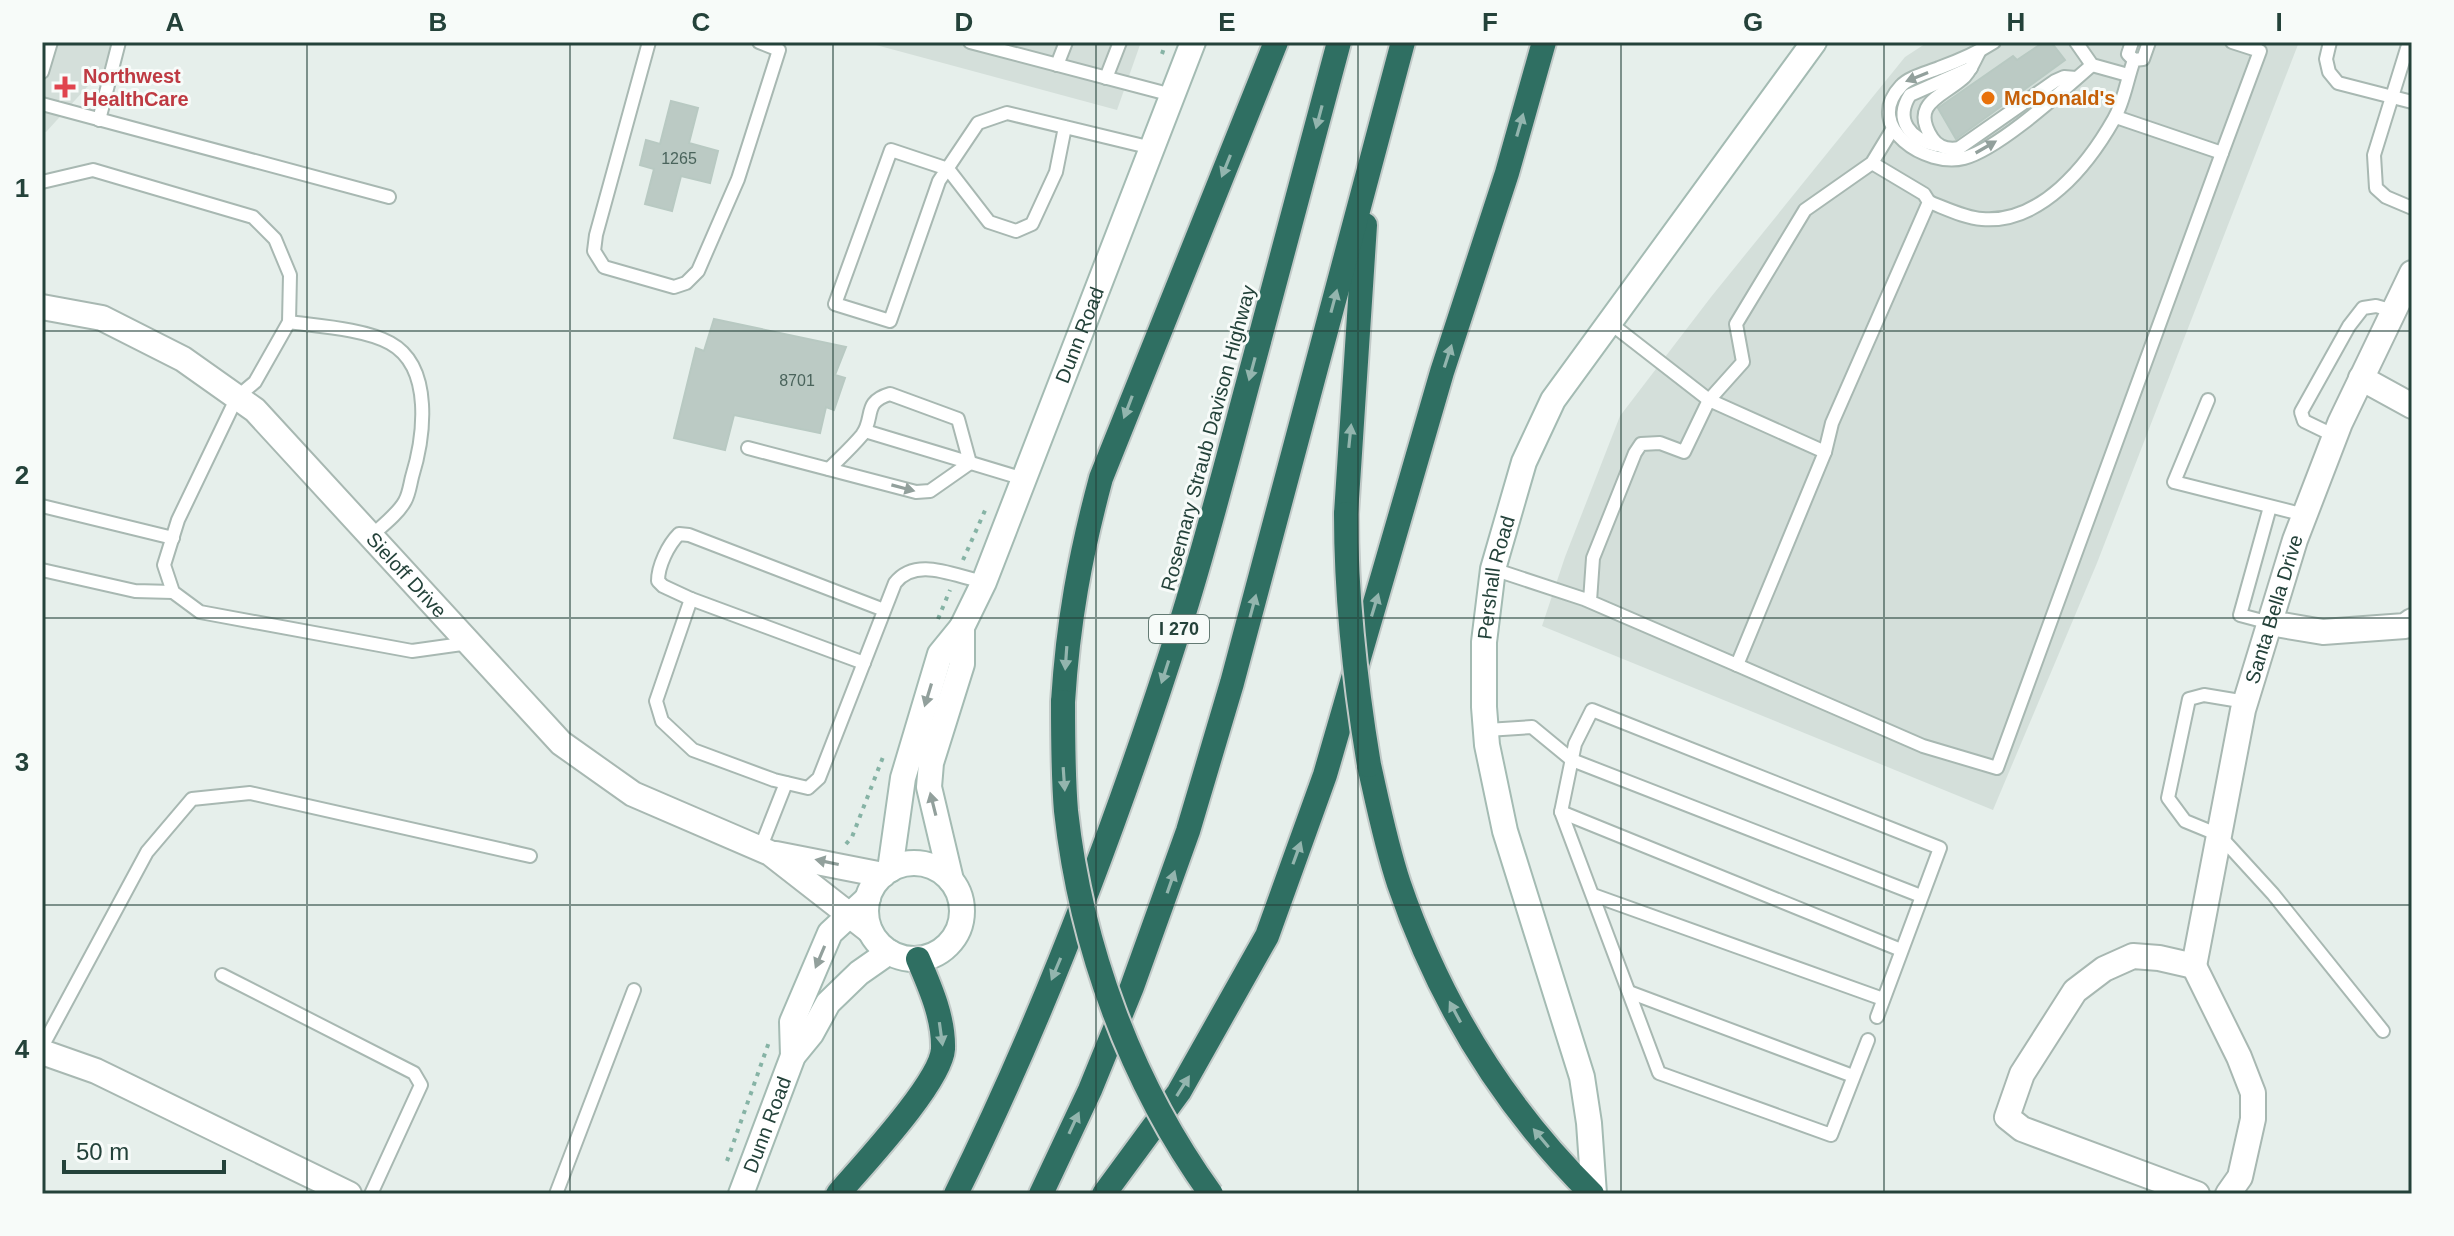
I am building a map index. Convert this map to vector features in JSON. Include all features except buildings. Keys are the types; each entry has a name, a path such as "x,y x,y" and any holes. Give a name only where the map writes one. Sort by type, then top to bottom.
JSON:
{"highway":[{"path":"1211,1194 1156,1105 1123,1035 1097,962 1078,887 1066,811 1063,702 1068,629 1083,545 1101,478 1276,42"},
{"name":"Rosemary Straub Davison Highway","path":"956,1194 1000,1102 1063,954 1105,846 1161,684 1220,488 1339,42"},
{"path":"1041,1194 1090,1090 1132,987 1188,831 1232,683 1403,42"},
{"path":"1104,1194 1179,1092 1267,936 1325,775 1442,372 1507,173 1544,42"},
{"path":"1368,176 1346,514 1348,614 1369,765 1385,834 1422,945 1456,1015 1495,1079 1528,1123 1593,1194"},
{"path":"838,1194 937,1070 943,1051 941,1032 934,1000 918,959"}],"street":[{"name":"Dunn Road","path":"887,872 903,778 940,654 962,627 984,582 1193,42"},
{"name":"Pershall Road","path":"1593,1194 1589,1123 1582,1077 1494,791 1487,730 1484,642 1493,569 1524,462 1553,400 1814,42"},
{"name":"Santa Bella Drive","path":"2194,966 2246,702 2270,623 2335,436 2412,273"},
{"name":"Sieloff Drive","path":"42,307 102,318 183,359 255,410 561,743 633,794 765,851 870,931"},
{"path":"2361,378 2412,406"},
{"path":"2270,623 2323,632 2405,626 2412,621"},
{"name":"Dunn Road","path":"951,880 929,787 931,763 962,664 962,627"},
{"name":"Sieloff Drive","path":"765,851 887,872"},
{"path":"914,863 926,864 940,870 951,880 963,908 961,923 946,948 933,956 908,959 889,952 870,931 868,898 873,887 887,872 914,863"},
{"name":"Dunn Road","path":"793,1056 792,1022 830,933 868,898"},
{"name":"Dunn Road","path":"741,1194 793,1056 811,1034 828,1003 859,973 889,952"},
{"path":"2197,1194 2022,1129 2007,1117 2022,1074 2075,991 2104,969 2133,956 2194,966 2239,1057 2253,1093 2253,1119 2240,1177 2228,1194"},
{"path":"42,1049 96,1071 349,1194"}],"lane":[{"path":"42,72 51,42"},
{"path":"99,120 119,42"},
{"path":"649,42 594,251 604,267 674,287 686,283 698,271 738,179 779,50 759,42"},
{"path":"970,42 1172,95"},
{"path":"1057,65 1066,42"},
{"path":"1106,78 1120,42"},
{"path":"1994,42 1979,52 1903,83 1891,98 1888,111 1892,130 1915,148 1938,158 1961,159 1988,149 2092,65"},
{"path":"2076,42 2092,65 2128,75"},
{"path":"2132,42 2128,54 2134,60"},
{"path":"2134,60 2143,59 2149,42"},
{"path":"1493,569 1590,601 1923,746 1997,768 2260,51 2232,42"},
{"path":"2330,42 2326,59 2329,72 2338,83 2412,102"},
{"path":"2409,42 2374,155 2376,188 2386,197 2412,208"},
{"path":"1936,145 1926,130 1926,107 1964,78 1979,52"},
{"path":"1872,163 1924,194 1929,202 1979,219 2021,214 2048,199 2081,167 2116,117 2134,60"},
{"path":"1971,68 1910,95 1905,102 1902,114 1907,129 1920,141 1951,150 1959,148 2055,81 2064,77 2076,78"},
{"path":"42,104 389,197"},
{"path":"1065,127 1056,172 1032,224 1016,231 989,222 948,169 891,150 835,304 890,321 939,181 948,169 978,123 1007,113 1065,127 1152,148"},
{"path":"2116,117 2222,153"},
{"path":"1590,601 1593,558 1635,453 1641,444 1660,443 1684,452 1709,400 1743,362 1736,324 1805,210 1872,163 1892,130"},
{"path":"42,182 93,170 253,217 275,239 290,275 289,322 255,382 237,397 178,520 164,565 173,592"},
{"path":"1737,665 1825,452 1832,423 1929,202"},
{"path":"2335,436 2304,421 2301,412 2349,326 2363,308 2376,306 2394,311"},
{"path":"289,322 352,331 392,343 414,367 423,401 422,433 415,470 405,501 371,536"},
{"path":"1610,323 1709,400 1825,452"},
{"path":"829,469 865,431 872,404 878,397 890,394 958,419 970,463"},
{"path":"2208,400 2174,482 2305,515"},
{"path":"865,431 1024,479"},
{"path":"748,448 916,492 930,491 970,463"},
{"path":"42,506 173,538"},
{"path":"2270,507 2240,615 2270,623"},
{"path":"864,663 691,599 663,586 658,581 658,574 679,534 689,535 884,610"},
{"path":"691,599 656,701 662,721 693,750 808,788 819,778 895,583 903,573 919,567 984,582"},
{"path":"42,570 135,591 173,592 200,612 412,651 469,643"},
{"path":"2246,702 2204,695 2189,699 2168,798 2185,821 2219,835 2273,894 2383,1031"},
{"path":"1868,1040 1831,1135 1659,1073 1561,812 1575,744 1592,710 1940,848 1877,1017"},
{"path":"1487,730 1532,727 1572,760 1921,896"},
{"path":"765,851 786,783"},
{"path":"42,1049 147,852 192,799 250,793 530,856"},
{"path":"1561,812 1901,950"},
{"path":"1593,895 1883,999"},
{"path":"222,975 414,1073 421,1085 371,1194"},
{"path":"556,1194 634,990"},
{"path":"1629,992 1853,1076"}],"path":[{"path":"965,557 989,502"}],"shaded area":[{"name":"Northwest HealthCare","path":"42,42 128,42 46,132 42,131"},
{"path":"865,42 1141,42 1117,110"},
{"path":"1928,42 2299,42 2097,563 1993,810 1542,626 1565,557 1620,416 1711,297 1905,57"}],"place":[{"name":"Northwest HealthCare","path":"65,87"},
{"name":"McDonald's","path":"1988,98"}]}
